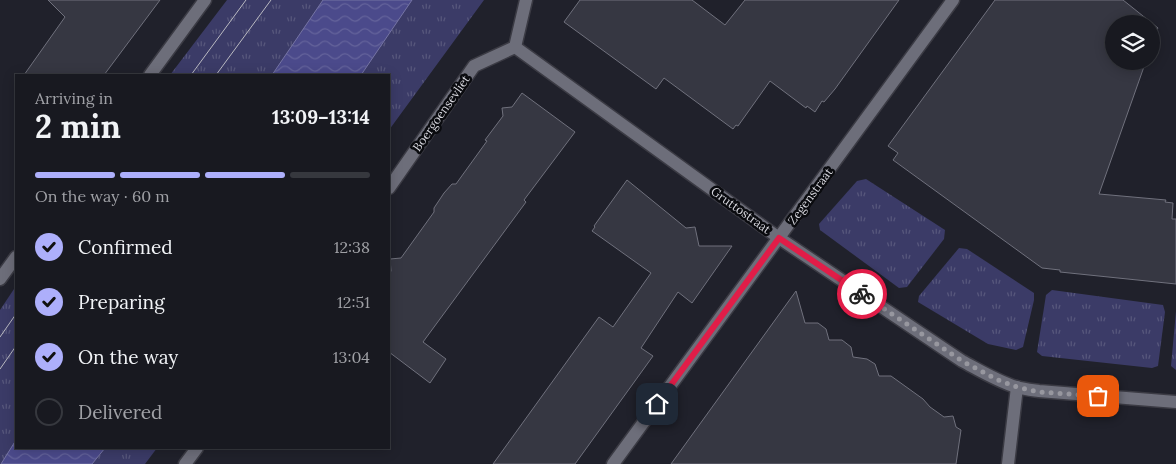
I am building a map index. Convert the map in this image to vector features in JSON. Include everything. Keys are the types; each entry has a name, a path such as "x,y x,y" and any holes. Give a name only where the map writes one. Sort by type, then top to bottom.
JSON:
{"street":[{"path":"151,74 205,0"},
{"path":"515,47 526,0"},
{"name":"Zegenstraat","path":"612,464 953,0"},
{"name":"Boergoensevliet","path":"390,187 474,66 515,47"},
{"name":"Gruttostraat","path":"515,47 779,238 962,361 998,380 1039,392 1176,402"},
{"path":"1,277 15,258"},
{"path":"1008,464 1017,387"},
{"path":"185,464 196,449"}],"green space":[{"path":"227,0 484,0 390,129 390,74 171,74"},
{"path":"866,179 945,230 944,239 907,287 899,288 820,230 819,224 857,181"},
{"path":"959,248 967,249 1034,293 1023,347 1016,350 988,344 918,302 919,296"},
{"path":"15,288 15,449 156,449 145,464 0,464 0,310"},
{"path":"1052,290 1163,305 1165,312 1158,366 1152,368 1042,356 1037,352 1046,295"},
{"path":"1176,311 1176,370 1171,366"}],"water":[{"path":"323,0 412,0 362,74 273,74"},
{"path":"15,442 15,449 104,449 92,464 1,464"}],"building":[{"path":"48,0 160,0 105,74 25,74 65,17"},
{"path":"580,0 692,0 725,25 745,0 899,0 835,89 824,102 822,101 815,112 807,106 806,108 770,81 738,126 736,125 733,129 664,78 656,89 564,22"},
{"path":"995,0 1123,0 1142,15 1105,15 1105,70 1143,70 1099,194 1166,200 1165,202 1173,203 1172,219 1176,219 1176,284 1060,272 1060,270 1042,268 893,160 898,153 888,146"},
{"path":"522,93 575,132 423,342 446,359 430,383 390,353 390,259 401,258 434,212 434,208 444,193 452,184 456,184 487,141 485,140 503,116 502,108 512,107"},
{"path":"627,180 686,228 695,227 699,246 732,246 692,303 678,292 641,348 653,356 575,464 493,464 599,317 613,327 651,273 592,231"},
{"path":"796,291 805,323 818,323 826,329 829,340 842,340 851,347 853,357 867,359 875,364 879,376 891,376 944,417 953,416 956,427 961,430 956,464 671,464"}],"tram line":[{"path":"192,74 246,0"},
{"path":"217,74 271,0"},
{"path":"0,337 15,315"},
{"path":"0,369 15,347"}],"way so far":[{"path":"862,294 962,361 998,380 1039,392 1098,396"}],"route":[{"path":"657,404 779,238 862,294"}]}
